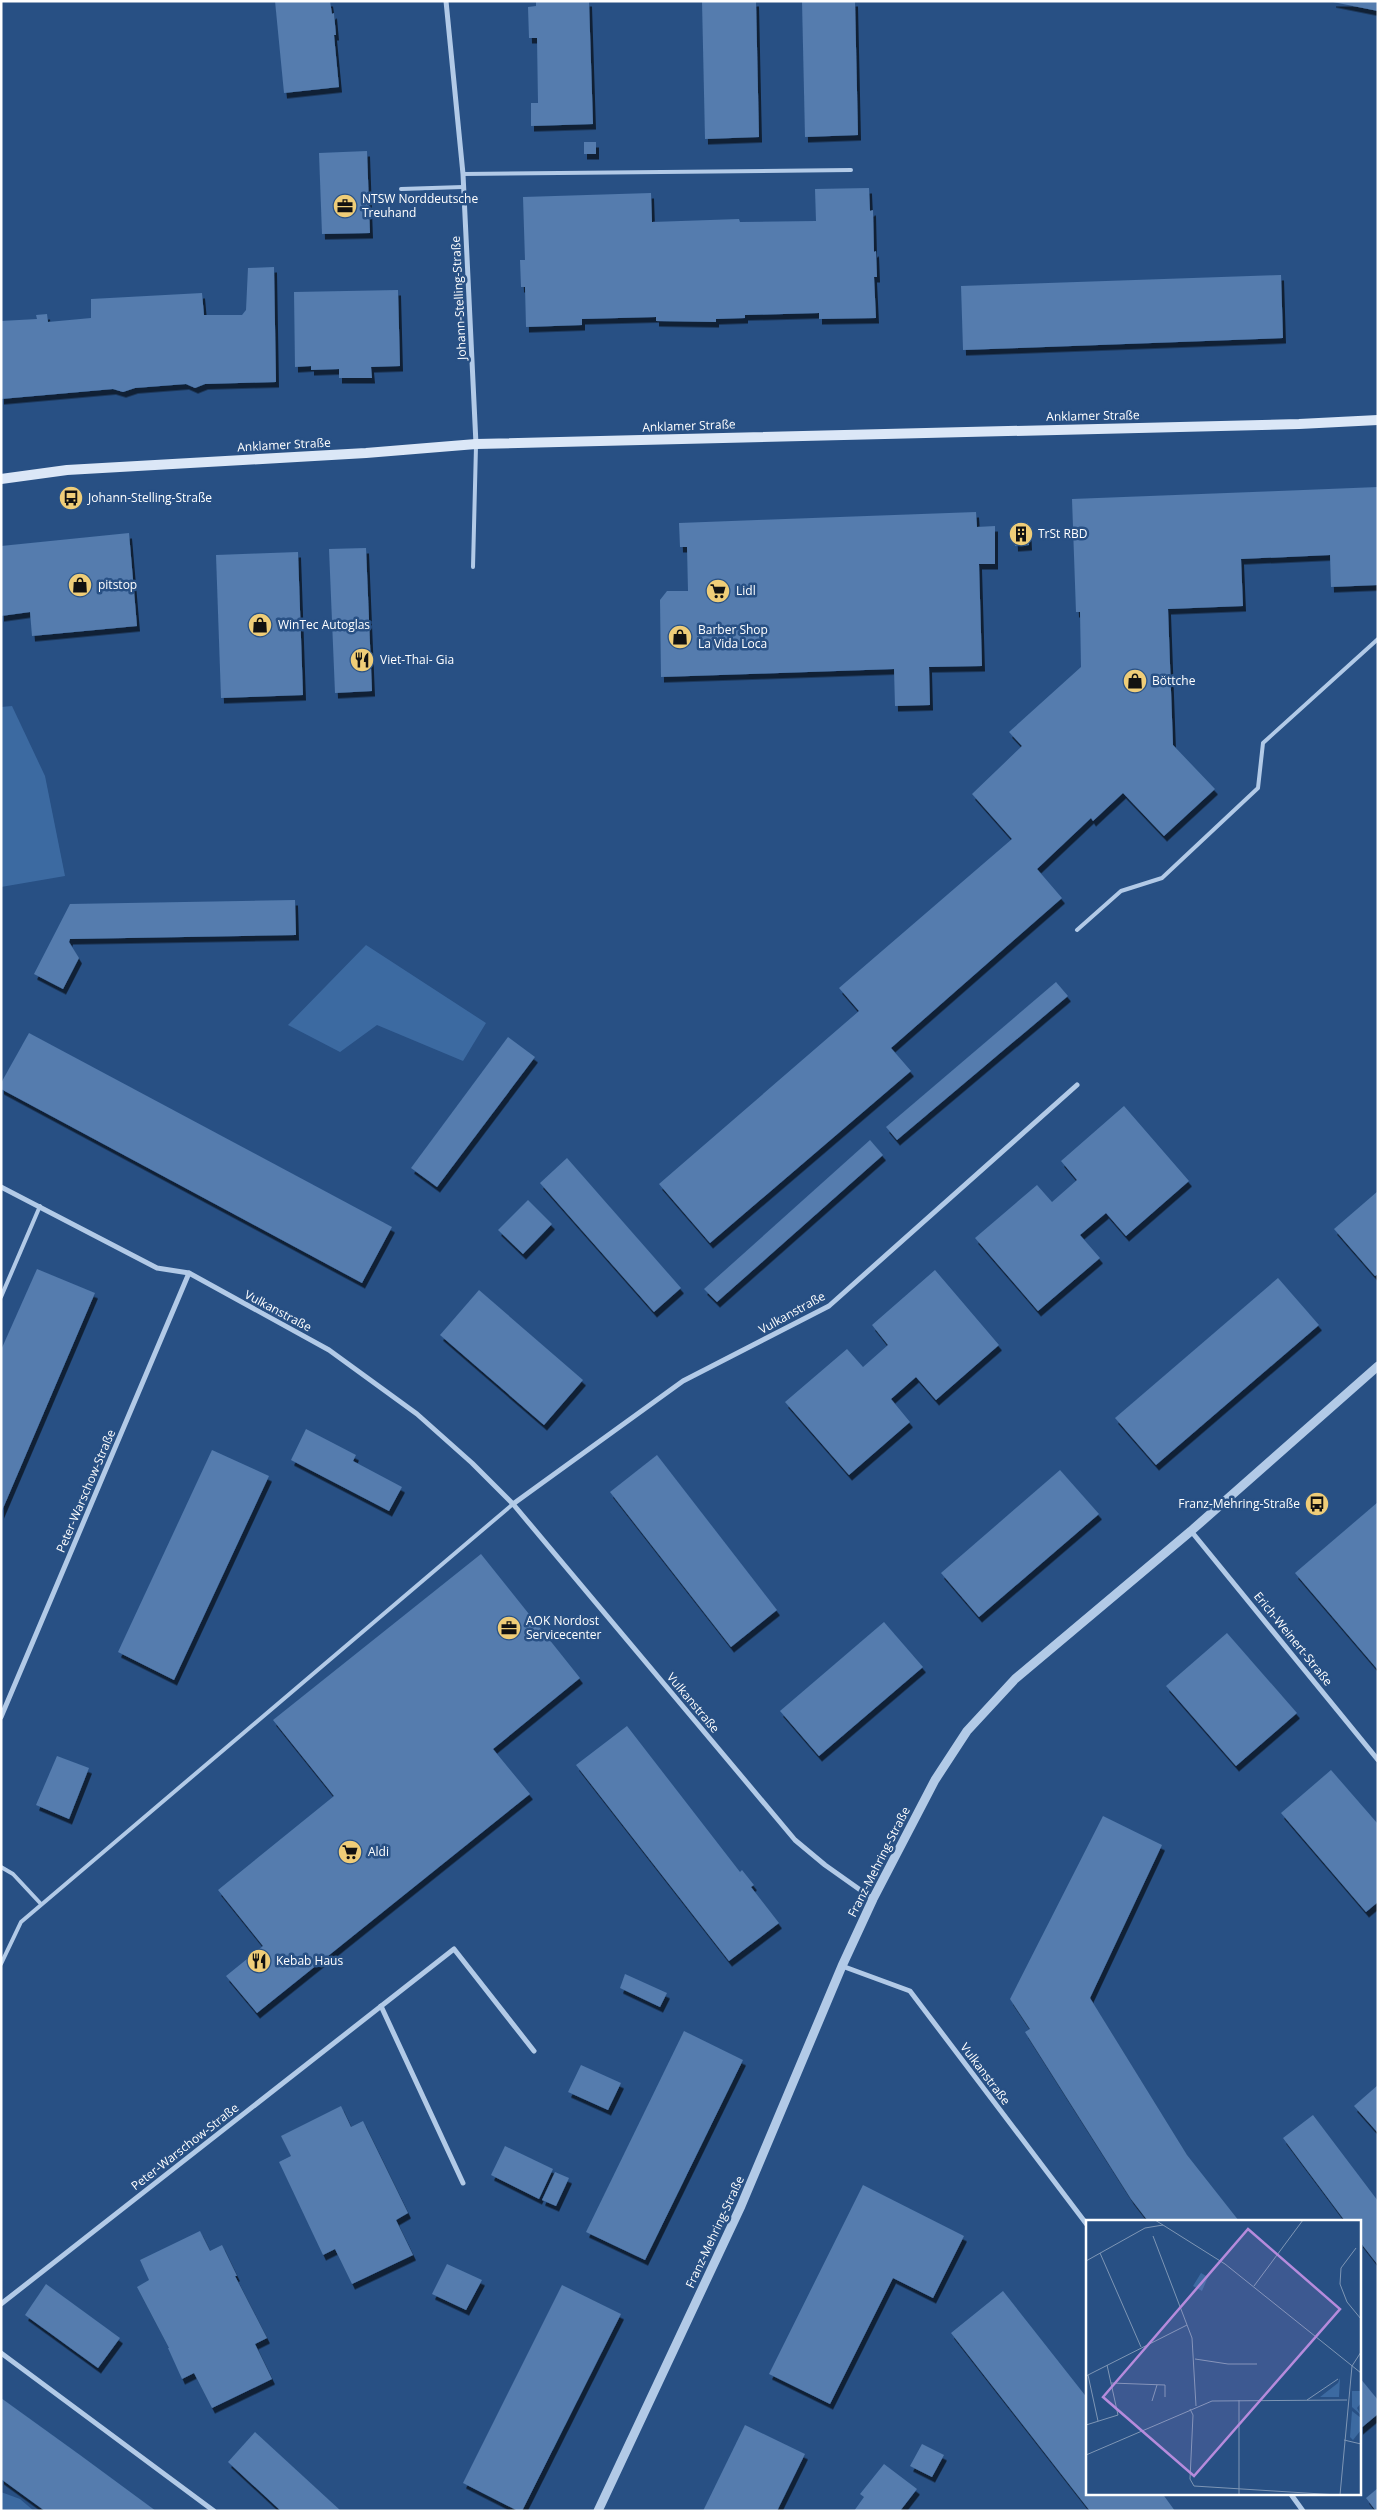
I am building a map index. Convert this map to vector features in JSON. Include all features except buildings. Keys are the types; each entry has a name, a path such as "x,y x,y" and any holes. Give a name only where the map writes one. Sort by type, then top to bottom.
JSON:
{"main road":[{"name":"Anklamer Straße","path":"1,479 67,470 366,453 476,444 1299,424 1378,420"}],"street":[{"name":"Johann-Stelling-Straße","path":"446,1 463,174 476,444"},
{"name":"Vulkanstraße","path":"514,1504 683,1381 829,1306 1077,1085"},
{"name":"Vulkanstraße","path":"1,1187 157,1268 189,1274 328,1350 417,1414 514,1504 795,1840 825,1865 873,1899"},
{"name":"Peter-Warschow-Straße","path":"1,1717 189,1274"},
{"name":"Franz-Mehring-Straße","path":"598,2511 741,2206 842,1966 873,1899 935,1780 967,1731 1015,1679 1191,1531 1378,1366"},
{"name":"Erich-Weinert-Straße","path":"1191,1531 1378,1760"},
{"name":"Peter-Warschow-Straße","path":"1,2304 454,1949 534,2051"},
{"name":"Vulkanstraße","path":"842,1966 910,1991 1086,2223"},
{"path":"381,2006 463,2183"},
{"path":"1,2352 214,2511"},
{"path":"1291,2494 1302,2510"}],"lane":[{"path":"463,174 851,170"},
{"path":"401,189 463,187"},
{"path":"473,567 476,444"},
{"path":"1077,930 1121,890 1162,878 1258,788 1263,743 1378,639"},
{"path":"1,1297 40,1206"},
{"path":"1,1964 20,1922 514,1504"},
{"path":"1,1867 13,1874 42,1904"}],"shaded area":[{"path":"12,706 45,776 65,876 1,887 1,707"},
{"path":"366,945 486,1023 463,1061 377,1025 340,1052 288,1025"},
{"path":"1,2492 20,2499 34,2511 1,2511"}],"place":[{"name":"NTSW Norddeutsche Treuhand","path":"345,206"},
{"name":"Johann-Stelling-Straße","path":"71,498"},
{"name":"TrSt RBD","path":"1021,534"},
{"name":"pitstop","path":"80,585"},
{"name":"Lidl","path":"718,591"},
{"name":"WinTec Autoglas","path":"260,625"},
{"name":"Barber Shop La Vida Loca","path":"680,637"},
{"name":"Viet-Thai- Gia","path":"362,660"},
{"name":"Böttche","path":"1135,681"},
{"name":"Franz-Mehring-Straße","path":"1317,1504"},
{"name":"AOK Nordost Servicecenter","path":"509,1628"},
{"name":"Aldi","path":"350,1852"},
{"name":"Kebab Haus","path":"259,1961"}]}
